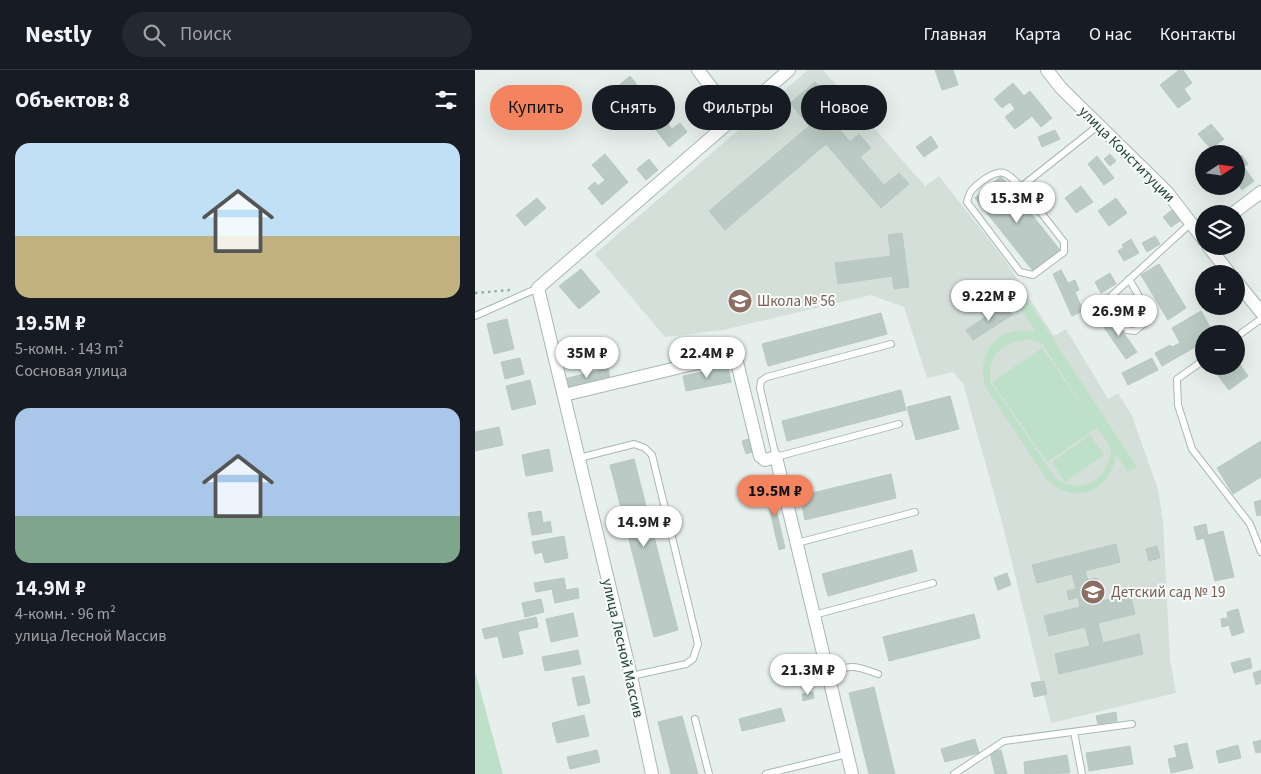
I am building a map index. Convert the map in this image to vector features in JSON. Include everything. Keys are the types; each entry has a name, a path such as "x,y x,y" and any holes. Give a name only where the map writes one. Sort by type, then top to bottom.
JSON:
{"street":[{"path":"699,70 710,85"},
{"path":"771,85 789,70"},
{"name":"улица Конституции","path":"1047,70 1061,88 1167,192 1195,228"},
{"path":"539,288 719,130"},
{"path":"1244,205 1261,192"},
{"name":"улица Конституции","path":"1215,255 1223,265"},
{"name":"улица Лесной Массив","path":"539,288 631,676 652,774"},
{"path":"1245,292 1261,312"},
{"path":"564,395 735,354 759,456 765,460 776,457 852,774"}],"lane":[{"path":"1021,187 1099,125"},
{"path":"994,172 1001,172 1011,176 1021,187 1064,242 1064,252 1033,275 1020,272 967,202 970,190 994,172"},
{"path":"1129,279 1148,312 1147,320 1135,330 1127,330 1108,299 1129,279 1191,223"},
{"path":"475,316 539,288"},
{"path":"1245,331 1261,319"},
{"path":"891,344 767,377 761,381 760,388 776,457 899,424"},
{"path":"1195,366 1177,379 1178,405 1192,449 1249,524 1261,552"},
{"path":"579,458 634,444 645,448 652,455 698,644 693,659 686,664 631,676"},
{"path":"797,543 915,512"},
{"path":"814,615 933,583"},
{"path":"828,672 859,666 878,674"},
{"path":"695,720 709,774"},
{"path":"954,774 1004,740 1133,724"},
{"path":"1074,732 1082,774"},
{"path":"766,774 847,754"}],"shaded area":[{"name":"Школа № 56","path":"808,70 823,70 836,85 801,85 801,130 876,130 925,186 939,176 1005,260 1054,336 1066,329 1108,399 1118,393 1132,416 1158,489 1163,521 1170,659 1176,693 1051,723 1003,526 963,383 953,372 927,378 904,307 871,295 723,330 665,337 595,254 739,130 791,130 791,85"}],"green space":[{"path":"1017,284 1137,467 1128,472 1116,455 1113,467 1107,478 1091,491 1081,493 1070,493 1059,489 1048,481 985,386 984,361 994,342 1012,332 1023,330 1036,332 1009,290","holes":["1028,339 1043,345 1093,422 1042,348 992,382 1047,462 1097,428 1109,445 1111,455 1104,471 1093,482 1086,485 1070,485 1055,477 991,383 991,365 998,352 1004,347 1019,341"]},
{"path":"1090,435 1104,455 1065,482 1052,462"},
{"path":"475,671 503,774 475,774"}],"building":[{"path":"935,70 953,70 958,85 942,90"},
{"path":"1179,70 1183,70 1192,83 1184,89 1191,99 1178,108 1160,85"},
{"path":"630,76 637,85 619,85"},
{"path":"1013,83 1024,96 1030,91 1052,118 1041,127 1032,116 1015,129 1005,117 1015,109 1010,102 1002,108 994,99"},
{"path":"801,94 801,116 791,104"},
{"path":"680,123 687,132 669,147 656,130 675,130 675,127"},
{"path":"1211,124 1224,139 1216,145 1208,145 1198,134"},
{"path":"804,130 840,130 850,142 859,134 871,148 860,157 884,185 899,173 909,184 881,208 826,144 725,230 709,211"},
{"path":"1055,130 1060,139 1042,147 1038,137"},
{"path":"931,136 938,147 924,157 916,147"},
{"path":"605,154 628,182 602,205 588,188 595,182 598,186 605,180 592,165"},
{"path":"1110,154 1116,161 1110,166 1104,159"},
{"path":"1097,156 1114,178 1104,185 1088,164"},
{"path":"649,159 658,170 646,180 637,169"},
{"path":"1245,168 1254,181 1245,188"},
{"path":"1001,176 1060,250 1033,271 975,198"},
{"path":"1081,186 1093,202 1076,213 1065,198"},
{"path":"537,198 546,208 525,226 516,215"},
{"path":"1116,198 1127,213 1109,226 1098,211"},
{"path":"1172,210 1180,221 1171,227 1163,217"},
{"path":"902,233 909,287 894,289 892,276 838,284 835,263 891,256 888,235"},
{"path":"1155,236 1160,244 1147,252 1142,243"},
{"path":"1131,239 1139,253 1124,261 1118,251 1124,247 1122,245"},
{"path":"1159,264 1186,308 1168,320 1141,275"},
{"path":"581,269 600,292 579,309 559,286"},
{"path":"1061,270 1068,283 1075,280 1079,290 1075,292 1083,311 1072,316 1053,274"},
{"path":"1110,273 1116,284 1101,293 1095,282"},
{"path":"1005,304 1012,315 973,340 966,330"},
{"path":"881,313 887,334 768,366 762,344"},
{"path":"1195,315 1203,315 1209,325 1195,325 1195,347 1162,366 1155,353 1170,345 1172,347 1180,343 1172,328"},
{"path":"1112,316 1137,352 1126,359 1101,323"},
{"path":"507,319 514,349 494,354 487,324"},
{"path":"520,358 524,374 505,379 501,362"},
{"path":"1152,358 1158,370 1128,385 1122,373"},
{"path":"728,367 731,382 686,391 683,376"},
{"path":"608,368 610,379 567,389 564,379"},
{"path":"1245,372 1248,376 1229,390 1218,375 1245,375"},
{"path":"530,380 536,404 512,410 506,386"},
{"path":"901,390 906,410 787,441 782,421"},
{"path":"950,396 959,429 916,440 907,407"},
{"path":"499,427 503,445 475,451 475,432"},
{"path":"749,439 753,452 746,454 742,441"},
{"path":"1261,441 1261,477 1233,494 1217,468"},
{"path":"549,449 553,471 526,476 522,455"},
{"path":"634,459 678,630 654,637 610,465"},
{"path":"891,474 896,498 805,520 800,496"},
{"path":"770,484 785,548 779,550 764,485"},
{"path":"1261,500 1261,515 1257,516 1254,502"},
{"path":"541,511 543,523 550,521 552,532 532,535 528,513"},
{"path":"1206,524 1208,535 1223,531 1234,577 1215,581 1204,538 1197,540 1194,527"},
{"path":"564,536 568,558 545,563 542,552 535,554 532,542"},
{"path":"1116,544 1120,562 1085,571 1088,580 1097,578 1101,593 1091,595 1093,603 1130,594 1135,614 1098,623 1103,643 1139,634 1143,654 1059,674 1055,654 1090,646 1085,627 1049,636 1044,616 1080,607 1078,597 1069,600 1067,591 1076,589 1072,574 1037,583 1032,565"},
{"path":"1157,546 1160,558 1149,561 1146,549"},
{"path":"912,550 917,571 828,596 822,574"},
{"path":"1007,573 1011,585 998,590 994,578"},
{"path":"564,578 566,590 578,588 579,598 555,603 552,589 536,592 534,583"},
{"path":"541,599 544,612 525,617 522,603"},
{"path":"1238,609 1244,632 1232,636 1229,625 1222,627 1221,619 1228,618 1227,612"},
{"path":"573,613 578,636 551,642 546,619"},
{"path":"974,614 980,638 889,661 883,637"},
{"path":"536,617 538,627 485,639 482,629"},
{"path":"518,632 523,654 503,658 498,637"},
{"path":"578,650 581,664 545,671 542,657"},
{"path":"1250,658 1252,668 1234,673 1231,663"},
{"path":"807,665 809,673 801,675 799,667"},
{"path":"1261,670 1261,683 1256,685 1253,673"},
{"path":"584,676 590,703 578,706 572,678"},
{"path":"1044,681 1047,694 1034,697 1031,683"},
{"path":"874,687 895,774 869,774 849,693"},
{"path":"813,692 814,698 803,701 802,694"},
{"path":"781,708 785,721 742,731 739,719"},
{"path":"1116,712 1117,721 1098,724 1096,716"},
{"path":"584,715 589,736 557,743 552,723"},
{"path":"682,716 698,774 671,774 658,722"},
{"path":"975,739 979,753 945,762 941,749"},
{"path":"1261,740 1261,752 1256,753 1253,742"},
{"path":"1187,743 1193,768 1171,773 1168,759 1177,757 1174,746"},
{"path":"1238,745 1241,758 1219,763 1216,751"},
{"path":"1130,746 1133,764 1089,771 1086,753"},
{"path":"597,750 600,762 570,769 567,757"},
{"path":"1001,750 1007,774 995,774 990,752"},
{"path":"1067,755 1070,773 1025,774 1024,762"}],"place":[{"name":"Школа № 56","path":"740,301"},
{"name":"Детский сад № 19","path":"1093,592"}]}
